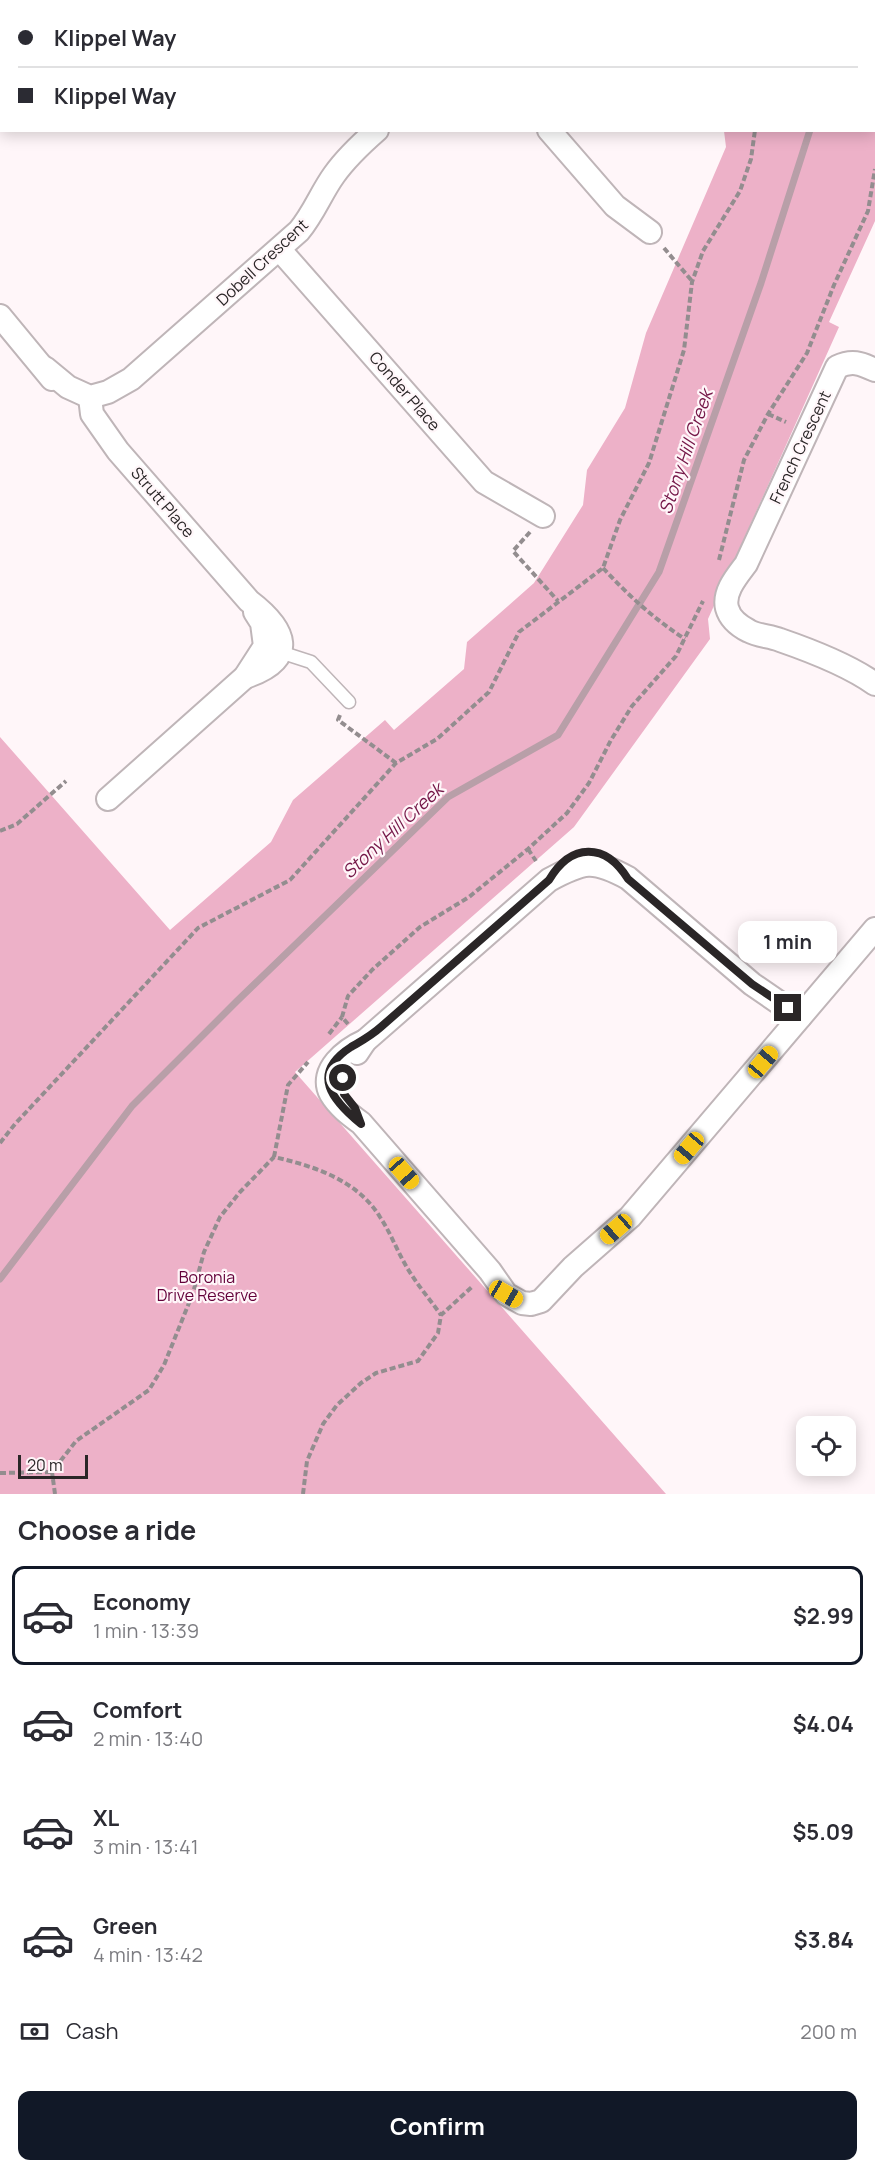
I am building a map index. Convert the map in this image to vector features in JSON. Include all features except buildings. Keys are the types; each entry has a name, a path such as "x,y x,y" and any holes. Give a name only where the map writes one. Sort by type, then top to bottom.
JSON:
{"street":[{"path":"132,0 139,0"},
{"name":"Dobell Crescent","path":"91,405 131,379 280,250 313,214 333,176 348,156 375,132"},
{"path":"551,132 615,206 650,232"},
{"name":"Conder Place","path":"280,250 484,482 543,516"},
{"path":"0,316 45,368 91,405"},
{"name":"French Crescent","path":"875,370 859,363 848,362 837,367 746,564 741,601 744,610 779,639 867,678 875,684"},
{"name":"Strutt Place","path":"91,405 118,451 249,601 262,623 272,649"},
{"path":"108,799 245,677 272,649"},
{"path":"796,1022 628,879 608,868 591,863 577,865 549,880 365,1041 351,1047 336,1061 328,1076 330,1092 490,1271 519,1287 530,1288 541,1285 573,1267 630,1217 796,1022 875,929"}],"lane":[{"path":"272,649 311,662 349,702"}],"path":[{"path":"0,1143 15,1124 198,928 290,880 396,762 437,739 489,692 519,632 603,568 620,520 649,463 684,350 692,282 711,236 741,191 751,159 755,132"},
{"path":"717,569 744,460 768,414 807,353 834,285 868,211 875,169"},
{"path":"650,232 692,282"},
{"path":"543,516 513,551 558,601"},
{"path":"603,568 665,626 685,639"},
{"path":"324,1041 342,1017 348,996 372,970 420,927 469,897 528,849 567,813 590,783 611,740 632,706 676,656 705,598"},
{"path":"349,702 338,720 396,762"},
{"path":"0,831 17,824 66,781"},
{"path":"342,1017 365,1041"},
{"path":"54,1494 52,1472 76,1441 148,1390 164,1365 185,1313 204,1252 220,1217 240,1192 274,1157 288,1085 313,1057"},
{"path":"274,1157 308,1165 339,1179 366,1199 380,1215 409,1273 441,1315"},
{"path":"303,1494 307,1461 323,1424 337,1405 376,1373 418,1361 438,1333 441,1315 490,1271"},
{"path":"0,1473 52,1472"}],"green space":[{"name":"Boronia Drive Reserve","path":"724,132 875,132 875,221 829,322 839,327 708,619 710,639 574,827 295,1072 666,1494 0,1494 0,737 170,930 271,842 293,800 385,720 394,730 464,669 467,642 534,583 583,505 587,470 625,408 646,333 726,147"}],"waterway":[{"name":"Stony Hill Creek","path":"0,1279 132,1106 237,1001 448,797 558,735 659,572 761,283 809,132"}],"route":[{"path":"343,1078 344,1094 355,1108 361,1124 341,1107 330,1092 328,1076 336,1061 351,1047 365,1041 549,880 557,866 575,853 590,851 606,856 620,865 628,879 752,984 788,1008"}]}
